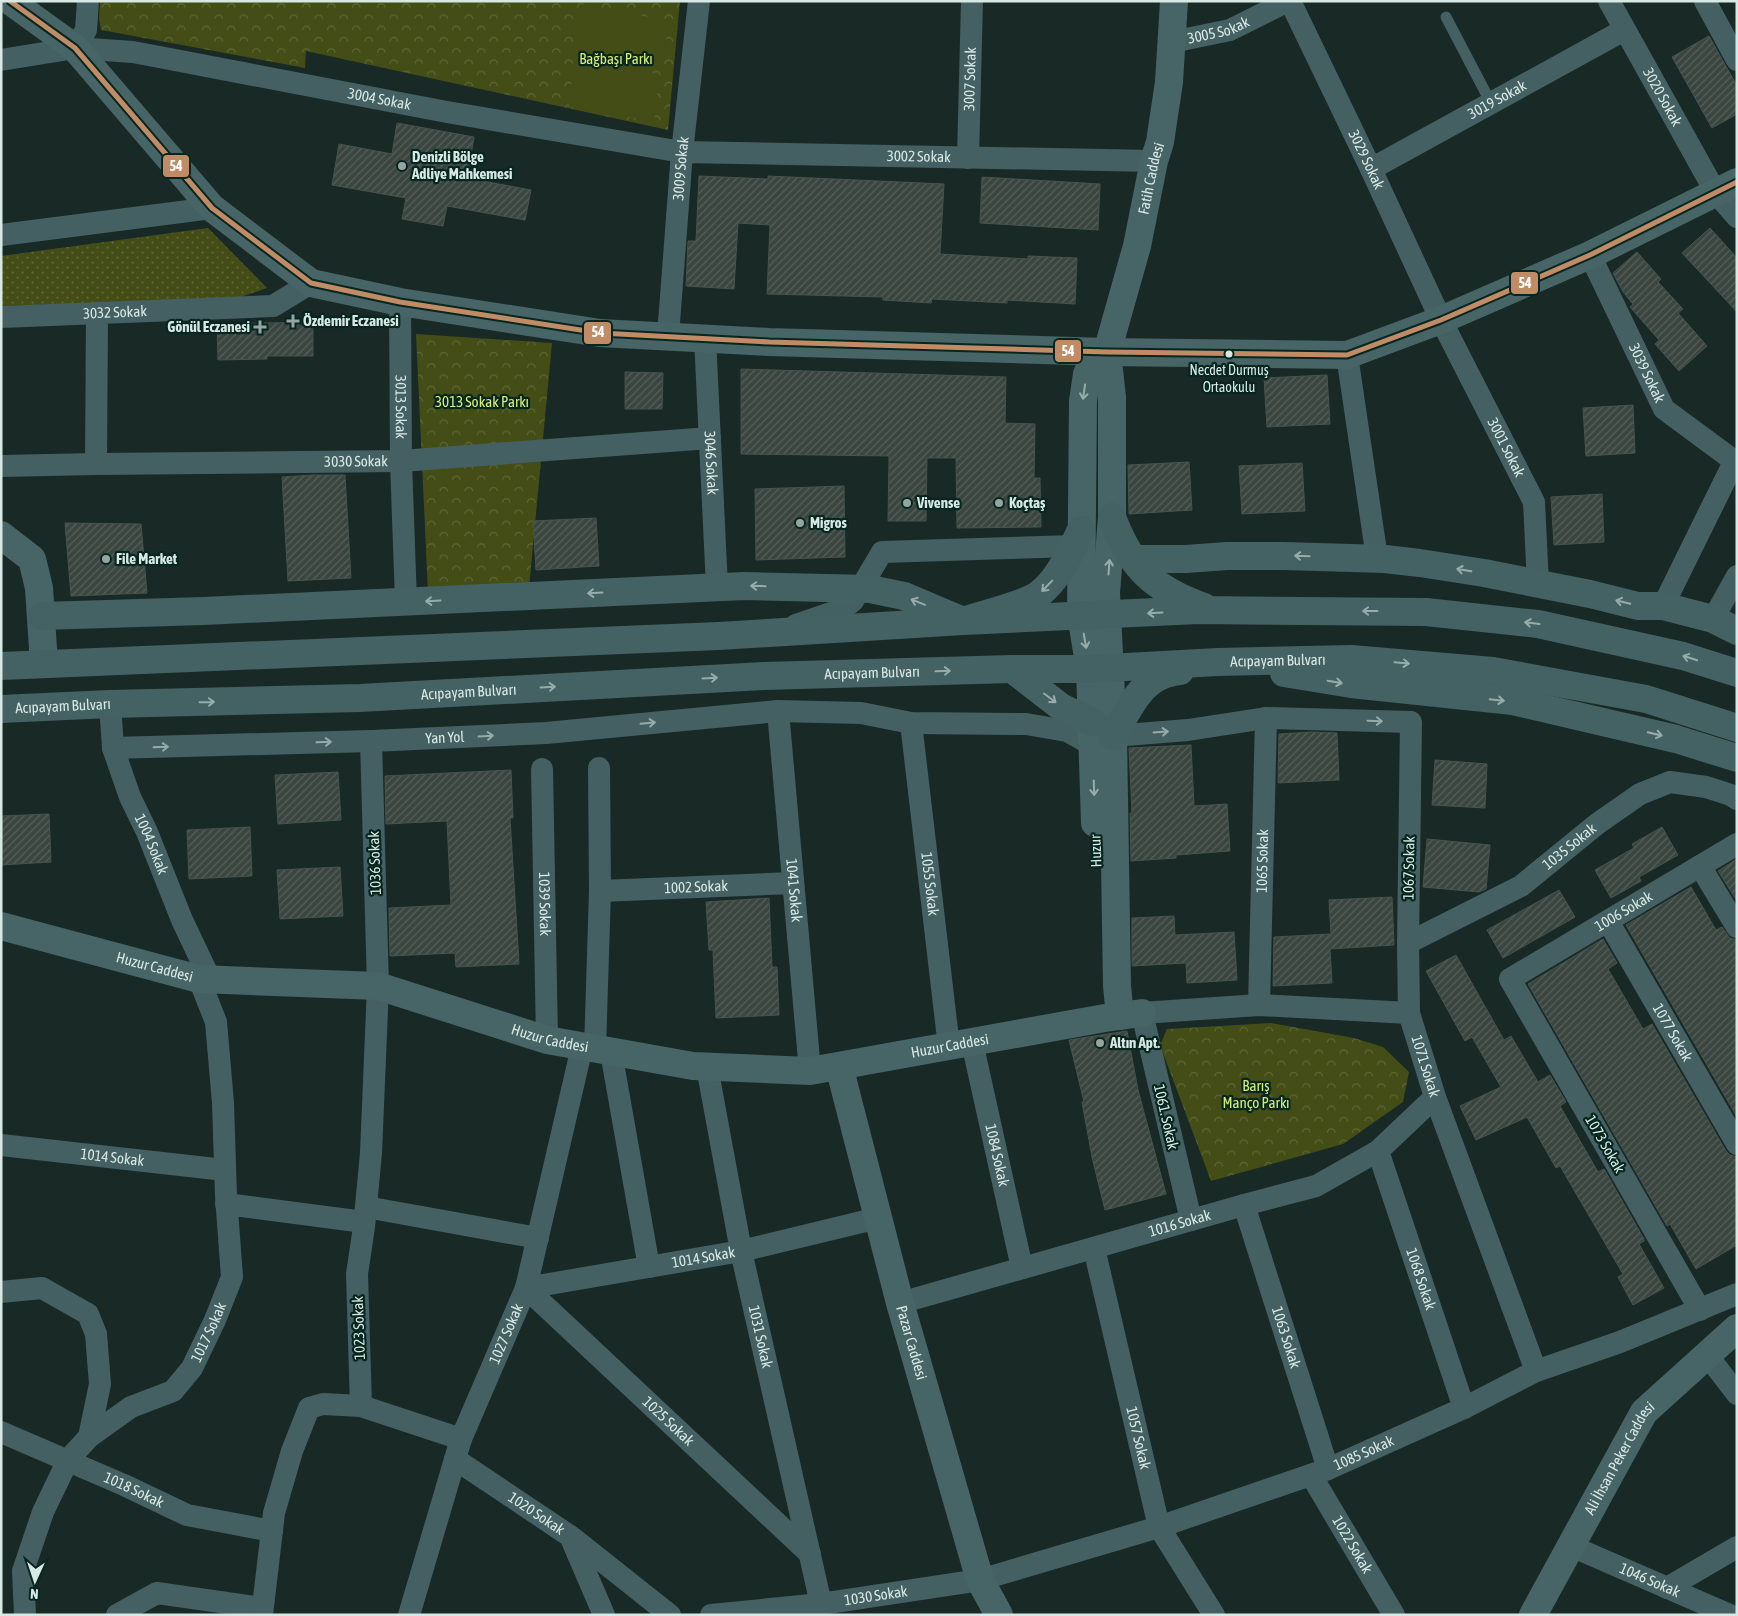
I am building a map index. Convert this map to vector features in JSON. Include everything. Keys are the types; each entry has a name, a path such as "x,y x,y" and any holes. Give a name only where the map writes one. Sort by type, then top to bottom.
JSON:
{"main road":[{"path":"1112,517 1121,540 1133,559 1160,587 1180,598 1215,610"},
{"path":"42,616 203,611 744,586 870,589 904,596 963,621 1038,595 1049,585 1077,538"},
{"path":"1133,559 1186,560 1227,556 1377,558 1466,570 1590,594 1638,606 1663,606 1725,625"},
{"path":"1,666 772,633 963,621 1215,610 1426,612 1538,624 1683,656 1737,673"},
{"name":"Acıpayam Bulvarı","path":"1,709 110,704 360,698 725,678 1351,659 1493,671 1646,699 1737,728"},
{"path":"1012,669 1099,734 1136,700 1149,683 1161,675 1218,662 1351,684 1513,701 1676,739 1737,758"}],"street":[{"path":"10,1 75,48 212,208 312,283 400,302 600,333 1107,352 1347,354 1441,320 1590,255 1726,187"},
{"path":"75,48 86,30 88,1"},
{"name":"3009 Sokak","path":"668,336 682,152 698,1"},
{"name":"3007 Sokak","path":"968,158 972,1"},
{"name":"Fatih Caddesi","path":"1107,352 1137,246 1154,161 1160,142 1169,82 1174,1"},
{"name":"3005 Sokak","path":"1172,42 1230,30 1289,1"},
{"name":"3029 Sokak","path":"1289,1 1371,169 1441,320"},
{"name":"3020 Sokak","path":"1609,1 1624,30 1726,187 1737,217"},
{"path":"1705,1 1737,60"},
{"name":"3019 Sokak","path":"1371,169 1624,30"},
{"name":"3004 Sokak","path":"1,60 75,48 133,52 437,110 682,152"},
{"name":"3002 Sokak","path":"682,152 1154,161"},
{"path":"1,235 212,208"},
{"name":"3039 Sokak","path":"1590,255 1664,409 1735,463"},
{"name":"3032 Sokak","path":"1,317 273,306 312,283"},
{"name":"3013 Sokak","path":"400,302 401,461 406,602"},
{"path":"96,464 97,313"},
{"name":"3001 Sokak","path":"1441,320 1534,502 1538,584"},
{"name":"3046 Sokak","path":"705,338 717,587"},
{"path":"1100,668 1108,615 1106,593 1112,517 1112,397 1107,352"},
{"path":"1100,668 1080,615 1077,538 1083,401 1087,374 1093,362 1107,352"},
{"path":"1347,354 1377,558"},
{"name":"3030 Sokak","path":"1,466 401,461 710,438"},
{"path":"1663,606 1735,463"},
{"path":"1,535 32,559 39,588 44,664"},
{"path":"772,633 843,609 853,601 882,552 1077,538"},
{"path":"1725,625 1737,576"},
{"name":"Huzur","path":"1100,668 1099,734 1114,872 1117,986 1122,1016"},
{"name":"1004 Sokak","path":"110,704 113,748 130,797 147,832 205,979"},
{"name":"Yan Yol","path":"113,748 371,741 546,733 778,711 861,713 911,723 1026,724 1067,731 1075,737 1099,734"},
{"name":"1041 Sokak","path":"778,711 810,1071"},
{"path":"1099,734 1188,730 1266,718"},
{"name":"1067 Sokak","path":"1266,718 1411,722 1409,1013"},
{"name":"1065 Sokak","path":"1259,1005 1266,718"},
{"name":"1055 Sokak","path":"911,723 961,1044"},
{"name":"1036 Sokak","path":"371,741 378,986"},
{"path":"598,768 600,890 596,1049 649,1267"},
{"name":"1039 Sokak","path":"542,769 547,1040"},
{"name":"1035 Sokak","path":"1408,943 1521,886 1597,824 1640,794 1670,782 1706,787 1731,795 1737,799"},
{"name":"1006 Sokak","path":"1510,979 1737,844"},
{"path":"1700,866 1737,927"},
{"name":"1002 Sokak","path":"600,890 792,883"},
{"name":"1077 Sokak","path":"1608,921 1737,1144"},
{"name":"Huzur Caddesi","path":"1,926 205,979 378,986 547,1040 693,1066 810,1071 1122,1016"},
{"name":"1017 Sokak","path":"25,1615 23,1571 43,1512 68,1460 90,1437 131,1407 173,1391 192,1368 215,1320 232,1277 226,1204 223,1103 216,1022 205,979"},
{"name":"1073 Sokak","path":"1510,979 1700,1310"},
{"name":"1023 Sokak","path":"361,1406 357,1274 371,1153 378,986"},
{"path":"1122,1016 1259,1005 1409,1013"},
{"name":"1071 Sokak","path":"1409,1013 1435,1097 1536,1371"},
{"name":"1061. Sokak","path":"1122,1016 1191,1220"},
{"name":"1084 Sokak","path":"961,1044 1022,1268"},
{"name":"1027 Sokak","path":"409,1615 458,1449 526,1288 538,1238 596,1049"},
{"name":"Pazar Caddesi","path":"839,1066 900,1304 980,1580 999,1615"},
{"name":"1031 Sokak","path":"707,1067 741,1251 821,1604"},
{"name":"1016 Sokak","path":"900,1304 1316,1186 1378,1151 1435,1097"},
{"name":"1014 Sokak","path":"1,1145 225,1170"},
{"name":"1068 Sokak","path":"1378,1151 1464,1408"},
{"path":"226,1204 365,1215 538,1238"},
{"name":"1063 Sokak","path":"1244,1205 1319,1472"},
{"name":"1014 Sokak","path":"526,1288 741,1251 878,1218"},
{"name":"1057 Sokak","path":"1094,1248 1158,1527 1214,1615"},
{"path":"1,1292 42,1288 88,1314 96,1334 100,1384 90,1437"},
{"name":"1025 Sokak","path":"526,1288 810,1554"},
{"name":"1085 Sokak","path":"980,1580 1158,1527 1319,1472 1464,1408 1536,1371 1620,1342 1737,1294"},
{"name":"Ali İhsan Peker Caddesi","path":"1533,1615 1644,1412 1737,1328"},
{"path":"1708,1355 1737,1394"},
{"path":"118,1615 157,1593 262,1611 274,1513 292,1451 309,1408 323,1404 361,1406"},
{"name":"1020 Sokak","path":"361,1406 458,1449 570,1536 604,1615"},
{"name":"1018 Sokak","path":"1,1432 68,1460 188,1515 272,1531"},
{"name":"1022 Sokak","path":"1319,1472 1394,1615"},
{"path":"570,1536 670,1615"},
{"name":"1046 Sokak","path":"1571,1546 1730,1615"},
{"path":"1667,1588 1737,1547"},
{"name":"1030 Sokak","path":"711,1615 778,1611 980,1580"}],"lane":[{"path":"1446,16 1491,103"}],"green space":[{"name":"Bağbaşı Parkı","path":"100,1 680,1 668,130 306,51 305,68 101,30 99,19"},
{"path":"580,4 669,21 662,67 573,51"},
{"path":"574,60 659,74 654,121 569,107"},
{"path":"208,228 267,288 235,299 1,306 1,256"},
{"name":"3013 Sokak Parkı","path":"416,334 552,343 529,588 428,593"},
{"name":"Barış Manço Parkı","path":"1271,1023 1354,1038 1383,1047 1409,1072 1403,1102 1343,1144 1211,1181 1160,1045 1167,1029"}],"building":[{"path":"1709,36 1737,86 1737,114 1712,128 1672,57"},
{"name":"Denizli Bölge Adliye Mahkemesi","path":"397,123 474,137 467,178 531,190 525,220 447,206 443,226 402,219 406,198 332,185 339,144 392,154"},
{"path":"699,176 768,179 768,176 944,184 940,254 1028,259 1028,256 1077,258 1075,304 1007,300 1007,303 932,299 931,303 883,300 883,297 767,294 770,225 738,223 734,289 686,286 688,241 696,241"},
{"path":"982,177 1100,184 1098,230 980,223"},
{"path":"1710,228 1737,258 1737,312 1682,253"},
{"path":"1637,252 1661,279 1658,282 1683,309 1678,313 1707,346 1679,371 1655,344 1659,340 1630,307 1633,304 1623,292 1613,273"},
{"path":"313,322 313,356 267,356 267,359 218,360 217,324"},
{"path":"741,369 1006,377 1005,423 1035,424 1034,478 1040,478 1041,527 957,528 956,458 927,458 926,521 888,521 889,456 741,454"},
{"path":"625,372 663,373 662,409 625,409"},
{"path":"1327,375 1330,424 1267,427 1264,378"},
{"path":"1633,405 1635,453 1586,456 1583,408"},
{"path":"1189,462 1192,510 1129,514 1128,465"},
{"path":"1302,463 1305,511 1242,514 1239,466"},
{"path":"345,475 351,578 288,581 282,477"},
{"name":"Migros","path":"844,486 845,557 756,560 755,489"},
{"path":"1602,494 1604,542 1554,545 1551,497"},
{"path":"596,518 599,566 536,570 533,521"},
{"name":"File Market","path":"65,523 141,524 147,593 71,596"},
{"path":"1337,733 1339,780 1278,783 1279,734"},
{"path":"1191,745 1194,806 1227,804 1230,851 1176,855 1176,858 1131,861 1130,813 1132,813 1129,748"},
{"path":"1435,760 1487,764 1485,808 1432,805"},
{"path":"511,770 513,818 510,818 519,964 456,967 455,953 390,956 389,908 451,905 447,821 386,824 385,776"},
{"path":"338,772 341,820 278,824 275,775"},
{"path":"49,814 51,862 1,865 1,816"},
{"path":"250,827 252,876 189,879 187,830"},
{"path":"1662,827 1678,855 1639,877 1641,881 1611,898 1595,870 1634,848 1632,844"},
{"path":"1427,839 1490,845 1486,889 1479,892 1423,887"},
{"path":"1737,859 1737,901 1718,871"},
{"path":"340,867 343,916 280,919 277,870"},
{"path":"1691,887 1716,930 1722,927 1730,938 1737,940 1737,1117 1626,925"},
{"path":"1559,890 1575,917 1503,958 1487,930"},
{"path":"1392,897 1394,945 1330,949 1332,983 1273,986 1274,937 1331,934 1329,900"},
{"path":"769,898 772,967 777,967 779,1015 716,1018 713,950 709,950 706,902"},
{"path":"1174,916 1175,935 1234,932 1237,980 1187,983 1186,963 1132,966 1132,918"},
{"path":"1603,939 1617,963 1608,969 1643,1029 1652,1024 1726,1151 1730,1155 1737,1157 1737,1245 1696,1269 1670,1224 1667,1226 1528,984"},
{"path":"1456,955 1504,1040 1511,1036 1538,1082 1550,1075 1566,1102 1560,1106 1598,1172 1604,1169 1644,1239 1639,1244 1664,1288 1633,1305 1618,1277 1623,1274 1560,1166 1556,1168 1527,1117 1476,1140 1460,1106 1501,1087 1472,1037 1465,1041 1426,971"},
{"path":"1127,1031 1138,1090 1166,1194 1105,1210 1092,1157 1082,1102 1084,1102 1069,1040"}],"transit line":[{"name":"54","path":"10,1 75,48 212,208 311,283 400,302 600,333 769,342 1107,352 1347,355 1441,320 1590,255 1737,182"}],"place":[{"name":"Denizli Bölge Adliye Mahkemesi","path":"402,166"},
{"name":"Özdemir Eczanesi","path":"293,321"},
{"name":"Gönül Eczanesi","path":"260,327"},
{"name":"Necdet Durmuş Ortaokulu","path":"1229,354"},
{"name":"Vivense","path":"907,503"},
{"name":"Koçtaş","path":"999,503"},
{"name":"Migros","path":"800,523"},
{"name":"File Market","path":"106,559"},
{"name":"Altın Apt.","path":"1100,1043"}]}
